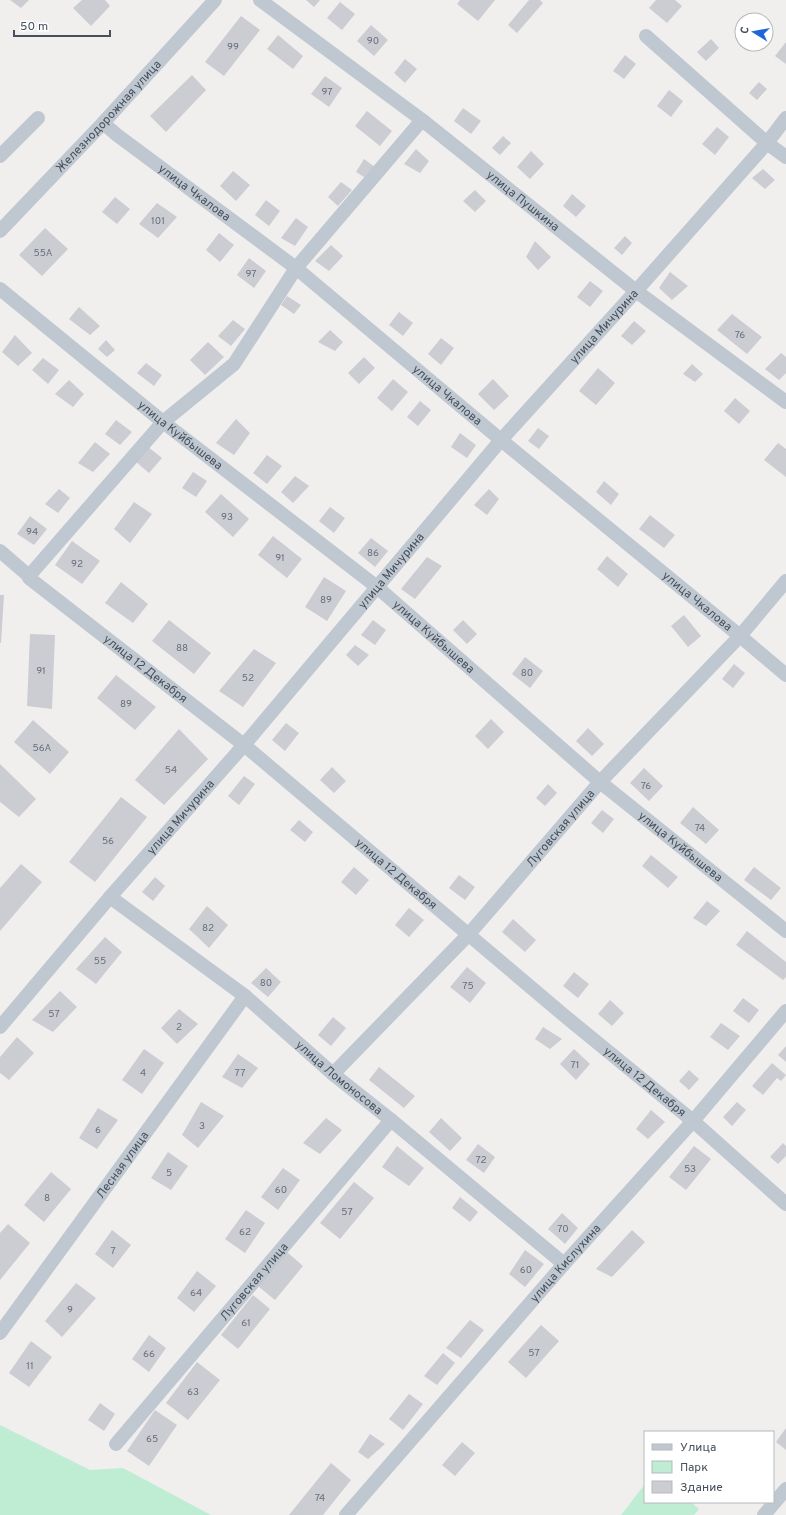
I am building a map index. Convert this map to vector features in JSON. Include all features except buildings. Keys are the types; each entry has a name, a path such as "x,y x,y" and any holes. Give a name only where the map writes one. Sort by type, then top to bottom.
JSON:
{"street":[{"name":"Железнодорожная улица","path":"0,231 103,123 215,0"},
{"name":"улица Пушкина","path":"260,0 422,120 636,291 786,402"},
{"path":"646,36 767,143 786,157"},
{"path":"0,156 38,118"},
{"name":"улица Мичурина","path":"0,1027 110,897 244,745 501,440 767,143 786,118"},
{"path":"29,576 163,422 234,364 296,268 422,120"},
{"name":"улица Чкалова","path":"103,123 296,268 501,440 786,675"},
{"name":"улица Куйбышева","path":"0,289 163,422 377,587 600,782 786,931"},
{"name":"улица 12 Декабря","path":"0,551 29,576 29,578 244,745 566,1017 693,1121 786,1204"},
{"name":"Луговская улица","path":"333,1074 468,934 600,782 740,636 786,581"},
{"name":"улица Ломоносова","path":"110,897 245,996 333,1074 391,1120 564,1264"},
{"name":"Лесная улица","path":"0,1333 245,996"},
{"name":"улица Кислухина","path":"346,1515 564,1264 693,1121 786,1011"},
{"name":"Луговская улица","path":"116,1444 391,1120"},
{"path":"764,1515 786,1489"}],"green space":[{"path":"0,1425 90,1470 123,1468 211,1515 0,1515"},
{"path":"644,1485 644,1503 692,1503 699,1509 694,1515 621,1515"}]}
